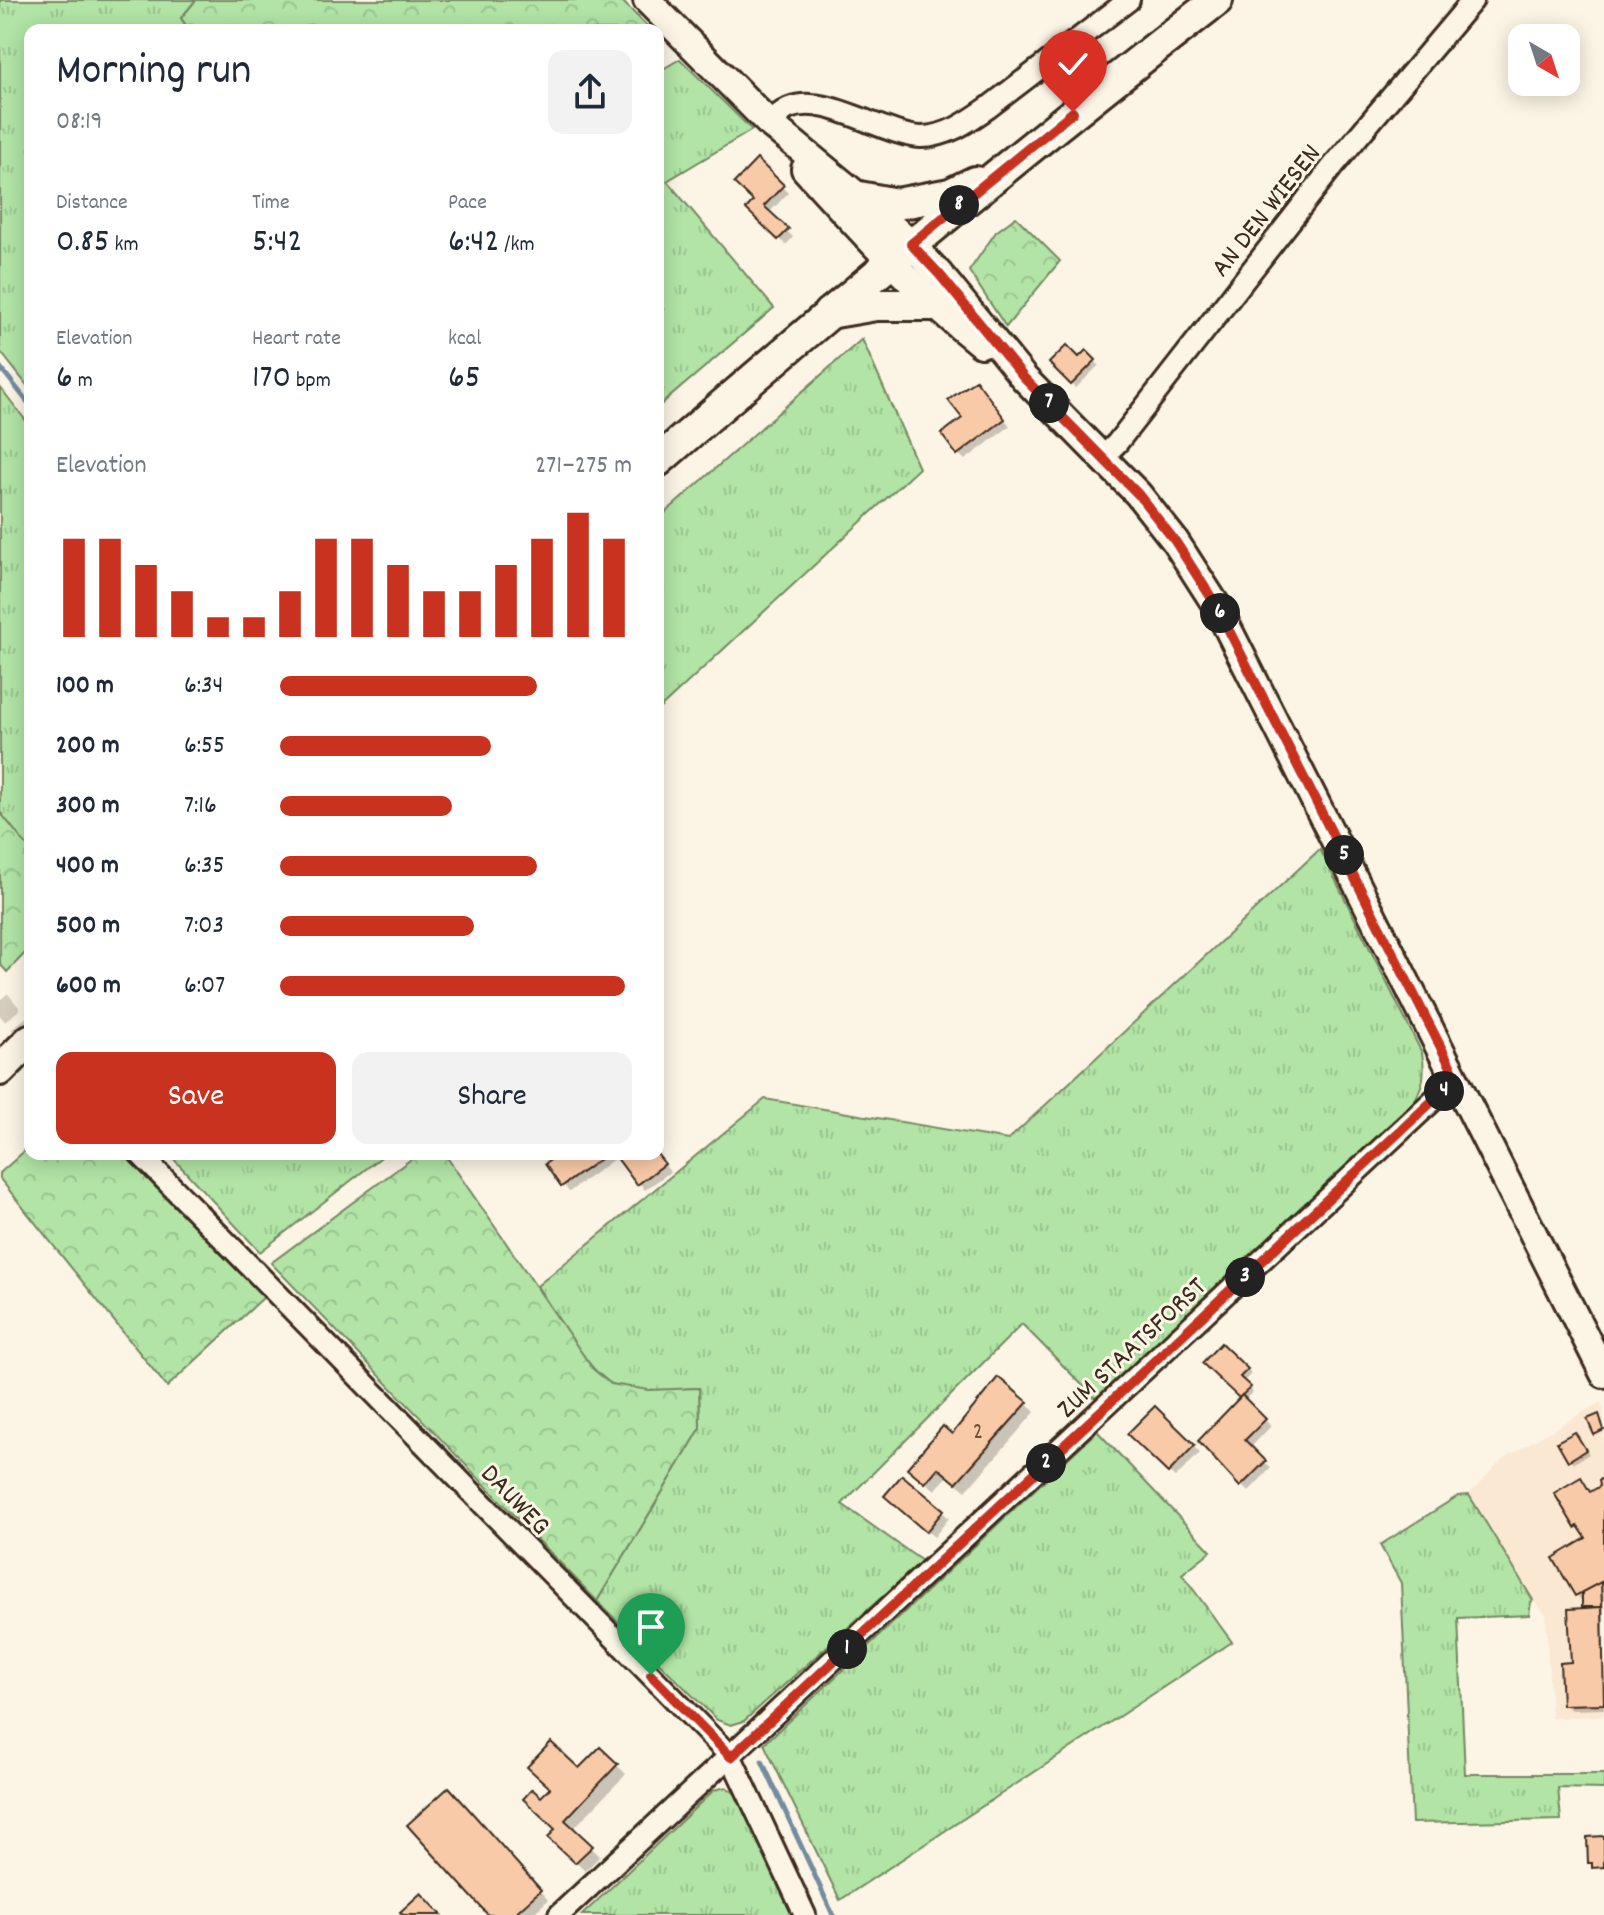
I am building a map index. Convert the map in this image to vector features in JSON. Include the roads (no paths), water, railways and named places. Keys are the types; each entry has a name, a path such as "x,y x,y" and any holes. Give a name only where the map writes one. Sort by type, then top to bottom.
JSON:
{"main road":[{"path":"664,456 900,253 1217,0"},
{"path":"859,197 897,204 950,194 1002,170"},
{"path":"827,314 876,305 933,305"},
{"path":"0,1070 24,1046"}],"street":[{"path":"647,0 769,123 859,197 933,305 1024,378"},
{"path":"769,123 788,108 807,105 904,134 923,137 945,133 979,115 1129,0"},
{"name":"AN DEN WIESEN","path":"1103,457 1333,166 1473,0"},
{"path":"769,123 793,156 900,253 940,275 1024,378 1138,494 1175,541 1216,605 1604,1374"},
{"name":"ZUM STAATSFORST","path":"559,1915 1441,1093 1459,1083"},
{"name":"DAUWEG","path":"146,1160 731,1757 805,1915"}],"waterway":[{"path":"0,367 24,397"},
{"path":"762,1761 833,1915"}],"tunnel":[{"path":"0,1000 24,1029"}]}
